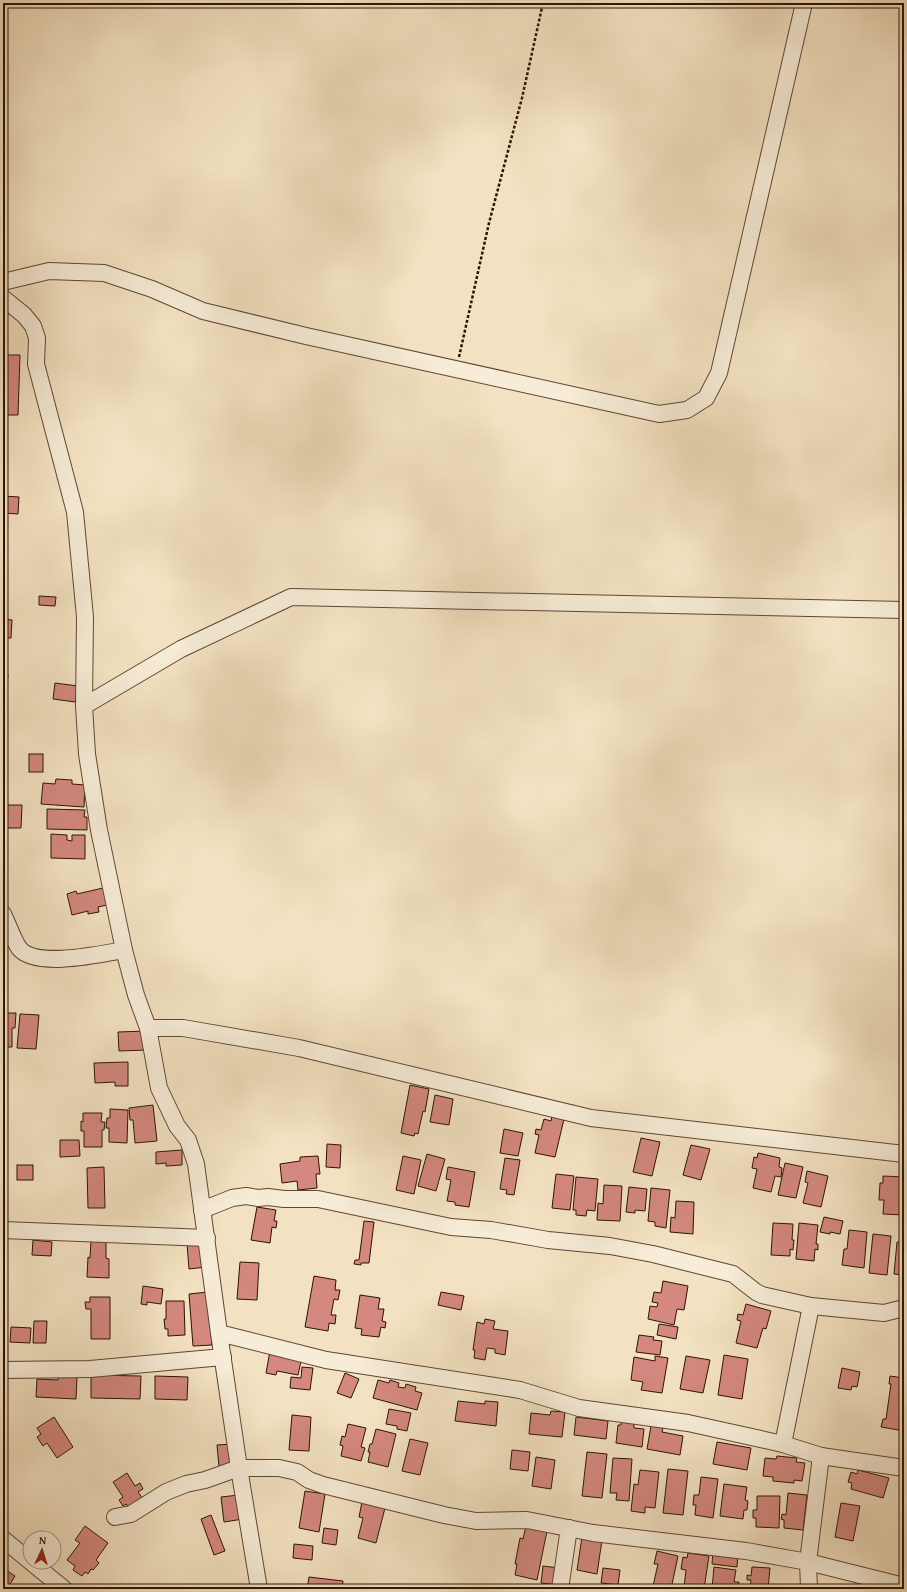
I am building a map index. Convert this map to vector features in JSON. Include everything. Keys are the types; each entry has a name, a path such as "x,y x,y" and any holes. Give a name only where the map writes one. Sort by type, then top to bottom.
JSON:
{"street":[{"path":"3,282 49,271 104,273 152,289 203,311 306,336 659,414 687,410 706,398 719,373 804,3"},
{"path":"3,298 24,314 33,326 37,338 36,364 75,512 85,617 84,706 88,762 99,830 124,950 136,995 148,1028 159,1088 177,1126 188,1140 196,1164 222,1357 259,1589"},
{"path":"84,706 181,649 291,597 904,610"},
{"path":"3,914 19,948 25,953 38,957 63,960 124,950"},
{"path":"148,1028 183,1028 299,1048 591,1118 904,1154"},
{"path":"202,1210 232,1198 246,1196 258,1198 268,1197 284,1200 318,1200 451,1227 491,1230 548,1240 610,1246 654,1254 733,1274 762,1295 811,1306 884,1313 904,1308"},
{"path":"3,1230 207,1238"},
{"path":"783,1444 811,1306"},
{"path":"219,1333 326,1360 520,1390 579,1408 688,1423 783,1444 821,1456 904,1468"},
{"path":"3,1370 90,1369 222,1357"},
{"path":"809,1589 808,1562 821,1456"},
{"path":"115,1517 132,1514 166,1492 179,1486 239,1468 279,1468 297,1472 309,1480 331,1487 444,1515 476,1521 527,1520 593,1532 746,1551 808,1562 904,1586"},
{"path":"560,1589 568,1528"},
{"path":"3,1539 22,1555"},
{"path":"40,1570 64,1589"}],"path":[{"path":"456,369 489,223 522,98 543,3"}],"building":[{"path":"3,355 20,355 18,415 3,415"},
{"path":"3,496 19,497 18,514 3,513"},
{"path":"39,596 56,597 55,606 39,605"},
{"path":"3,619 12,620 11,638 3,638"},
{"path":"3,674 8,674 6,693 3,693"},
{"path":"55,683 78,686 75,702 53,699"},
{"path":"29,754 43,754 43,772 29,772"},
{"path":"56,779 72,780 72,784 85,785 84,807 41,804 43,783 55,784"},
{"path":"7,805 22,805 21,828 4,828 3,832 3,808 7,808"},
{"path":"47,809 85,810 84,817 87,817 87,830 47,829"},
{"path":"51,834 67,835 67,840 72,841 72,835 85,835 85,859 51,858"},
{"path":"103,888 107,905 98,907 99,912 88,914 88,911 72,915 67,894 76,891 77,894"},
{"path":"3,1013 16,1013 15,1028 12,1028 12,1047 3,1047"},
{"path":"20,1014 39,1015 36,1049 17,1048"},
{"path":"146,1031 147,1050 119,1051 118,1032"},
{"path":"128,1062 128,1086 115,1086 115,1082 95,1083 94,1063"},
{"path":"410,1085 429,1089 425,1112 423,1111 418,1134 415,1133 414,1136 401,1133"},
{"path":"435,1095 453,1099 449,1125 430,1122"},
{"path":"153,1105 157,1141 135,1143 133,1120 130,1120 129,1108"},
{"path":"110,1109 128,1110 127,1143 109,1142 109,1128 106,1128 107,1118 110,1118"},
{"path":"83,1113 102,1113 101,1122 105,1122 104,1130 102,1130 102,1147 84,1147 84,1131 81,1131"},
{"path":"552,1116 564,1119 555,1157 535,1153 539,1135 535,1134 536,1129 541,1130 544,1119 551,1121"},
{"path":"504,1129 523,1133 518,1156 500,1153"},
{"path":"641,1138 660,1142 652,1176 633,1172"},
{"path":"60,1140 79,1140 80,1156 60,1157"},
{"path":"327,1144 341,1145 340,1168 326,1167"},
{"path":"691,1145 710,1149 701,1180 683,1175"},
{"path":"182,1150 182,1165 166,1166 166,1163 156,1164 156,1152"},
{"path":"758,1153 780,1158 779,1167 782,1168 781,1177 775,1176 771,1192 753,1188 757,1169 752,1168 754,1157 757,1158"},
{"path":"427,1154 445,1159 436,1191 418,1186"},
{"path":"318,1156 320,1174 316,1174 317,1188 298,1190 297,1181 282,1183 280,1164 300,1161 300,1157"},
{"path":"403,1156 421,1160 414,1194 396,1190"},
{"path":"505,1158 520,1160 514,1195 506,1194 507,1190 500,1189"},
{"path":"785,1163 803,1167 796,1198 778,1195"},
{"path":"17,1165 33,1165 33,1180 17,1180"},
{"path":"104,1167 105,1208 88,1208 87,1168"},
{"path":"448,1167 475,1172 469,1207 455,1205 455,1202 447,1201 451,1180 446,1179"},
{"path":"807,1171 828,1176 821,1207 803,1203 808,1183 805,1182"},
{"path":"556,1174 574,1176 570,1210 552,1208"},
{"path":"883,1176 904,1177 904,1215 883,1214 884,1200 879,1200 880,1183 883,1183"},
{"path":"576,1177 598,1179 595,1211 587,1210 586,1216 576,1215 576,1210 573,1210"},
{"path":"604,1185 622,1186 620,1221 597,1220 598,1203 603,1204"},
{"path":"629,1187 647,1189 645,1211 635,1210 635,1213 626,1212"},
{"path":"651,1188 670,1190 666,1228 655,1226 655,1222 648,1221"},
{"path":"676,1201 694,1202 693,1234 670,1232 671,1217 675,1218"},
{"path":"257,1207 276,1210 274,1221 277,1221 276,1228 272,1227 270,1243 251,1240"},
{"path":"824,1217 843,1221 840,1234 820,1232"},
{"path":"364,1221 374,1222 369,1263 361,1263 361,1265 354,1264 355,1260 359,1260"},
{"path":"773,1223 793,1224 792,1240 794,1240 793,1250 790,1249 790,1256 771,1255"},
{"path":"799,1223 818,1225 816,1244 818,1244 818,1250 815,1249 814,1261 796,1259"},
{"path":"849,1230 867,1232 864,1268 842,1265 844,1249 847,1249"},
{"path":"873,1234 891,1236 887,1275 869,1273"},
{"path":"33,1240 52,1242 51,1256 32,1255"},
{"path":"91,1241 106,1241 106,1258 109,1259 109,1278 87,1277 88,1257 90,1258"},
{"path":"204,1242 206,1267 189,1269 187,1244"},
{"path":"897,1242 904,1243 904,1275 894,1274"},
{"path":"240,1262 259,1263 257,1300 237,1299"},
{"path":"314,1276 336,1280 335,1290 340,1290 338,1300 334,1299 331,1315 336,1315 335,1324 329,1323 328,1331 305,1327"},
{"path":"663,1281 688,1286 684,1310 677,1309 674,1325 648,1319 650,1306 657,1307 658,1303 652,1302 654,1292 661,1293"},
{"path":"143,1286 163,1289 161,1304 147,1302 147,1305 141,1304"},
{"path":"208,1292 212,1345 193,1346 189,1294"},
{"path":"441,1292 464,1296 461,1310 438,1305"},
{"path":"360,1295 380,1298 378,1309 384,1309 382,1321 386,1322 385,1328 381,1327 379,1337 361,1335 362,1329 355,1328"},
{"path":"90,1297 110,1297 110,1339 91,1339 91,1309 86,1309 85,1302 90,1302"},
{"path":"166,1301 184,1301 185,1335 168,1336 168,1329 165,1329 164,1319 166,1319"},
{"path":"746,1304 771,1311 766,1329 763,1328 757,1348 736,1343 741,1321 737,1320 738,1314 743,1315"},
{"path":"485,1319 495,1321 493,1329 508,1331 505,1355 495,1353 495,1349 487,1348 485,1360 474,1358 475,1350 473,1350 477,1322 484,1324"},
{"path":"34,1321 47,1321 46,1343 33,1343"},
{"path":"659,1324 678,1327 676,1339 657,1335"},
{"path":"11,1327 31,1328 30,1343 10,1342"},
{"path":"3,1330 6,1330 5,1345 3,1345"},
{"path":"639,1335 654,1337 653,1340 662,1341 660,1355 636,1352"},
{"path":"270,1351 302,1357 298,1375 277,1371 276,1375 266,1373"},
{"path":"724,1355 748,1359 742,1399 718,1395"},
{"path":"655,1356 668,1358 662,1393 641,1390 643,1382 631,1380 634,1357 655,1361"},
{"path":"686,1356 710,1360 703,1393 680,1389"},
{"path":"302,1367 313,1368 310,1390 290,1388 291,1377 301,1378"},
{"path":"842,1368 860,1372 857,1387 852,1386 851,1390 838,1388"},
{"path":"345,1373 359,1379 351,1398 337,1393"},
{"path":"91,1375 141,1376 140,1399 91,1398"},
{"path":"58,1376 77,1377 76,1399 36,1397 37,1379 58,1380"},
{"path":"155,1376 188,1377 187,1400 155,1399"},
{"path":"890,1376 904,1378 904,1431 881,1427 883,1419 886,1419 891,1384 889,1384"},
{"path":"378,1380 389,1383 390,1380 399,1383 398,1387 405,1388 406,1384 416,1387 415,1391 422,1393 417,1410 373,1398"},
{"path":"458,1401 485,1404 485,1401 498,1402 496,1426 455,1421"},
{"path":"389,1409 411,1413 407,1431 397,1429 397,1426 386,1424"},
{"path":"551,1411 565,1412 562,1437 529,1434 531,1413 550,1415"},
{"path":"292,1415 311,1417 309,1451 289,1450"},
{"path":"54,1417 73,1447 57,1458 47,1443 43,1446 37,1437 41,1434 37,1428"},
{"path":"576,1417 608,1421 606,1439 574,1435"},
{"path":"621,1421 634,1422 634,1428 644,1429 642,1447 616,1443 618,1425 621,1425"},
{"path":"348,1424 366,1428 361,1447 365,1448 361,1461 341,1456 343,1446 340,1445 342,1436 345,1437"},
{"path":"651,1426 663,1428 662,1432 683,1436 680,1455 647,1449"},
{"path":"376,1429 396,1434 388,1467 368,1462 370,1452 368,1452"},
{"path":"410,1439 428,1443 420,1475 402,1471"},
{"path":"717,1442 751,1448 747,1470 713,1464"},
{"path":"232,1444 234,1466 219,1467 217,1445"},
{"path":"512,1450 530,1452 528,1471 510,1469"},
{"path":"587,1452 607,1454 602,1498 582,1496"},
{"path":"777,1456 797,1458 796,1462 805,1463 802,1481 794,1480 794,1483 773,1481 773,1477 763,1476 765,1458 776,1459"},
{"path":"536,1457 555,1460 551,1489 532,1486"},
{"path":"613,1458 632,1459 629,1501 616,1500 617,1493 610,1493"},
{"path":"668,1469 688,1471 683,1515 663,1513"},
{"path":"640,1470 659,1472 655,1508 645,1507 645,1513 631,1511 634,1484 638,1485"},
{"path":"858,1470 889,1478 883,1498 851,1489 852,1483 848,1482 851,1472 857,1474"},
{"path":"127,1473 135,1486 140,1483 143,1489 138,1492 143,1499 129,1508 126,1504 123,1506 119,1500 123,1497 113,1482"},
{"path":"701,1477 718,1479 713,1518 695,1515 696,1505 693,1505 694,1495 699,1495"},
{"path":"724,1484 747,1487 745,1500 748,1501 747,1510 744,1510 743,1519 720,1516"},
{"path":"305,1491 325,1494 319,1532 299,1528"},
{"path":"788,1493 807,1495 803,1530 784,1528 784,1520 781,1519 782,1514 786,1515"},
{"path":"239,1495 243,1519 224,1522 221,1497"},
{"path":"757,1496 780,1496 779,1528 756,1527 756,1518 753,1518 753,1510 757,1510"},
{"path":"362,1502 385,1508 376,1543 358,1538 363,1518 359,1517"},
{"path":"841,1503 860,1506 853,1541 835,1537"},
{"path":"211,1515 225,1551 214,1555 201,1519"},
{"path":"85,1526 108,1543 96,1560 99,1563 93,1570 91,1569 88,1574 85,1572 82,1576 73,1570 75,1566 67,1560 80,1543 75,1540"},
{"path":"526,1526 547,1531 537,1580 515,1575 517,1564 515,1564 520,1538 523,1539"},
{"path":"324,1528 338,1530 336,1545 322,1543"},
{"path":"582,1537 602,1540 597,1574 577,1570"},
{"path":"294,1544 313,1546 312,1560 293,1558"},
{"path":"713,1550 738,1552 737,1567 712,1564"},
{"path":"657,1551 678,1556 671,1589 653,1586 658,1564 654,1564"},
{"path":"688,1553 709,1556 704,1589 684,1587 686,1570 681,1569 683,1557 687,1558"},
{"path":"543,1566 559,1568 557,1585 541,1583"},
{"path":"714,1567 736,1570 734,1582 739,1582 738,1589 712,1589"},
{"path":"752,1567 770,1568 768,1589 750,1589 751,1580 747,1580 747,1575 751,1576"},
{"path":"3,1568 15,1576 7,1589 3,1589"},
{"path":"603,1568 620,1570 618,1585 601,1583"},
{"path":"309,1577 343,1581 342,1589 307,1589"}]}
